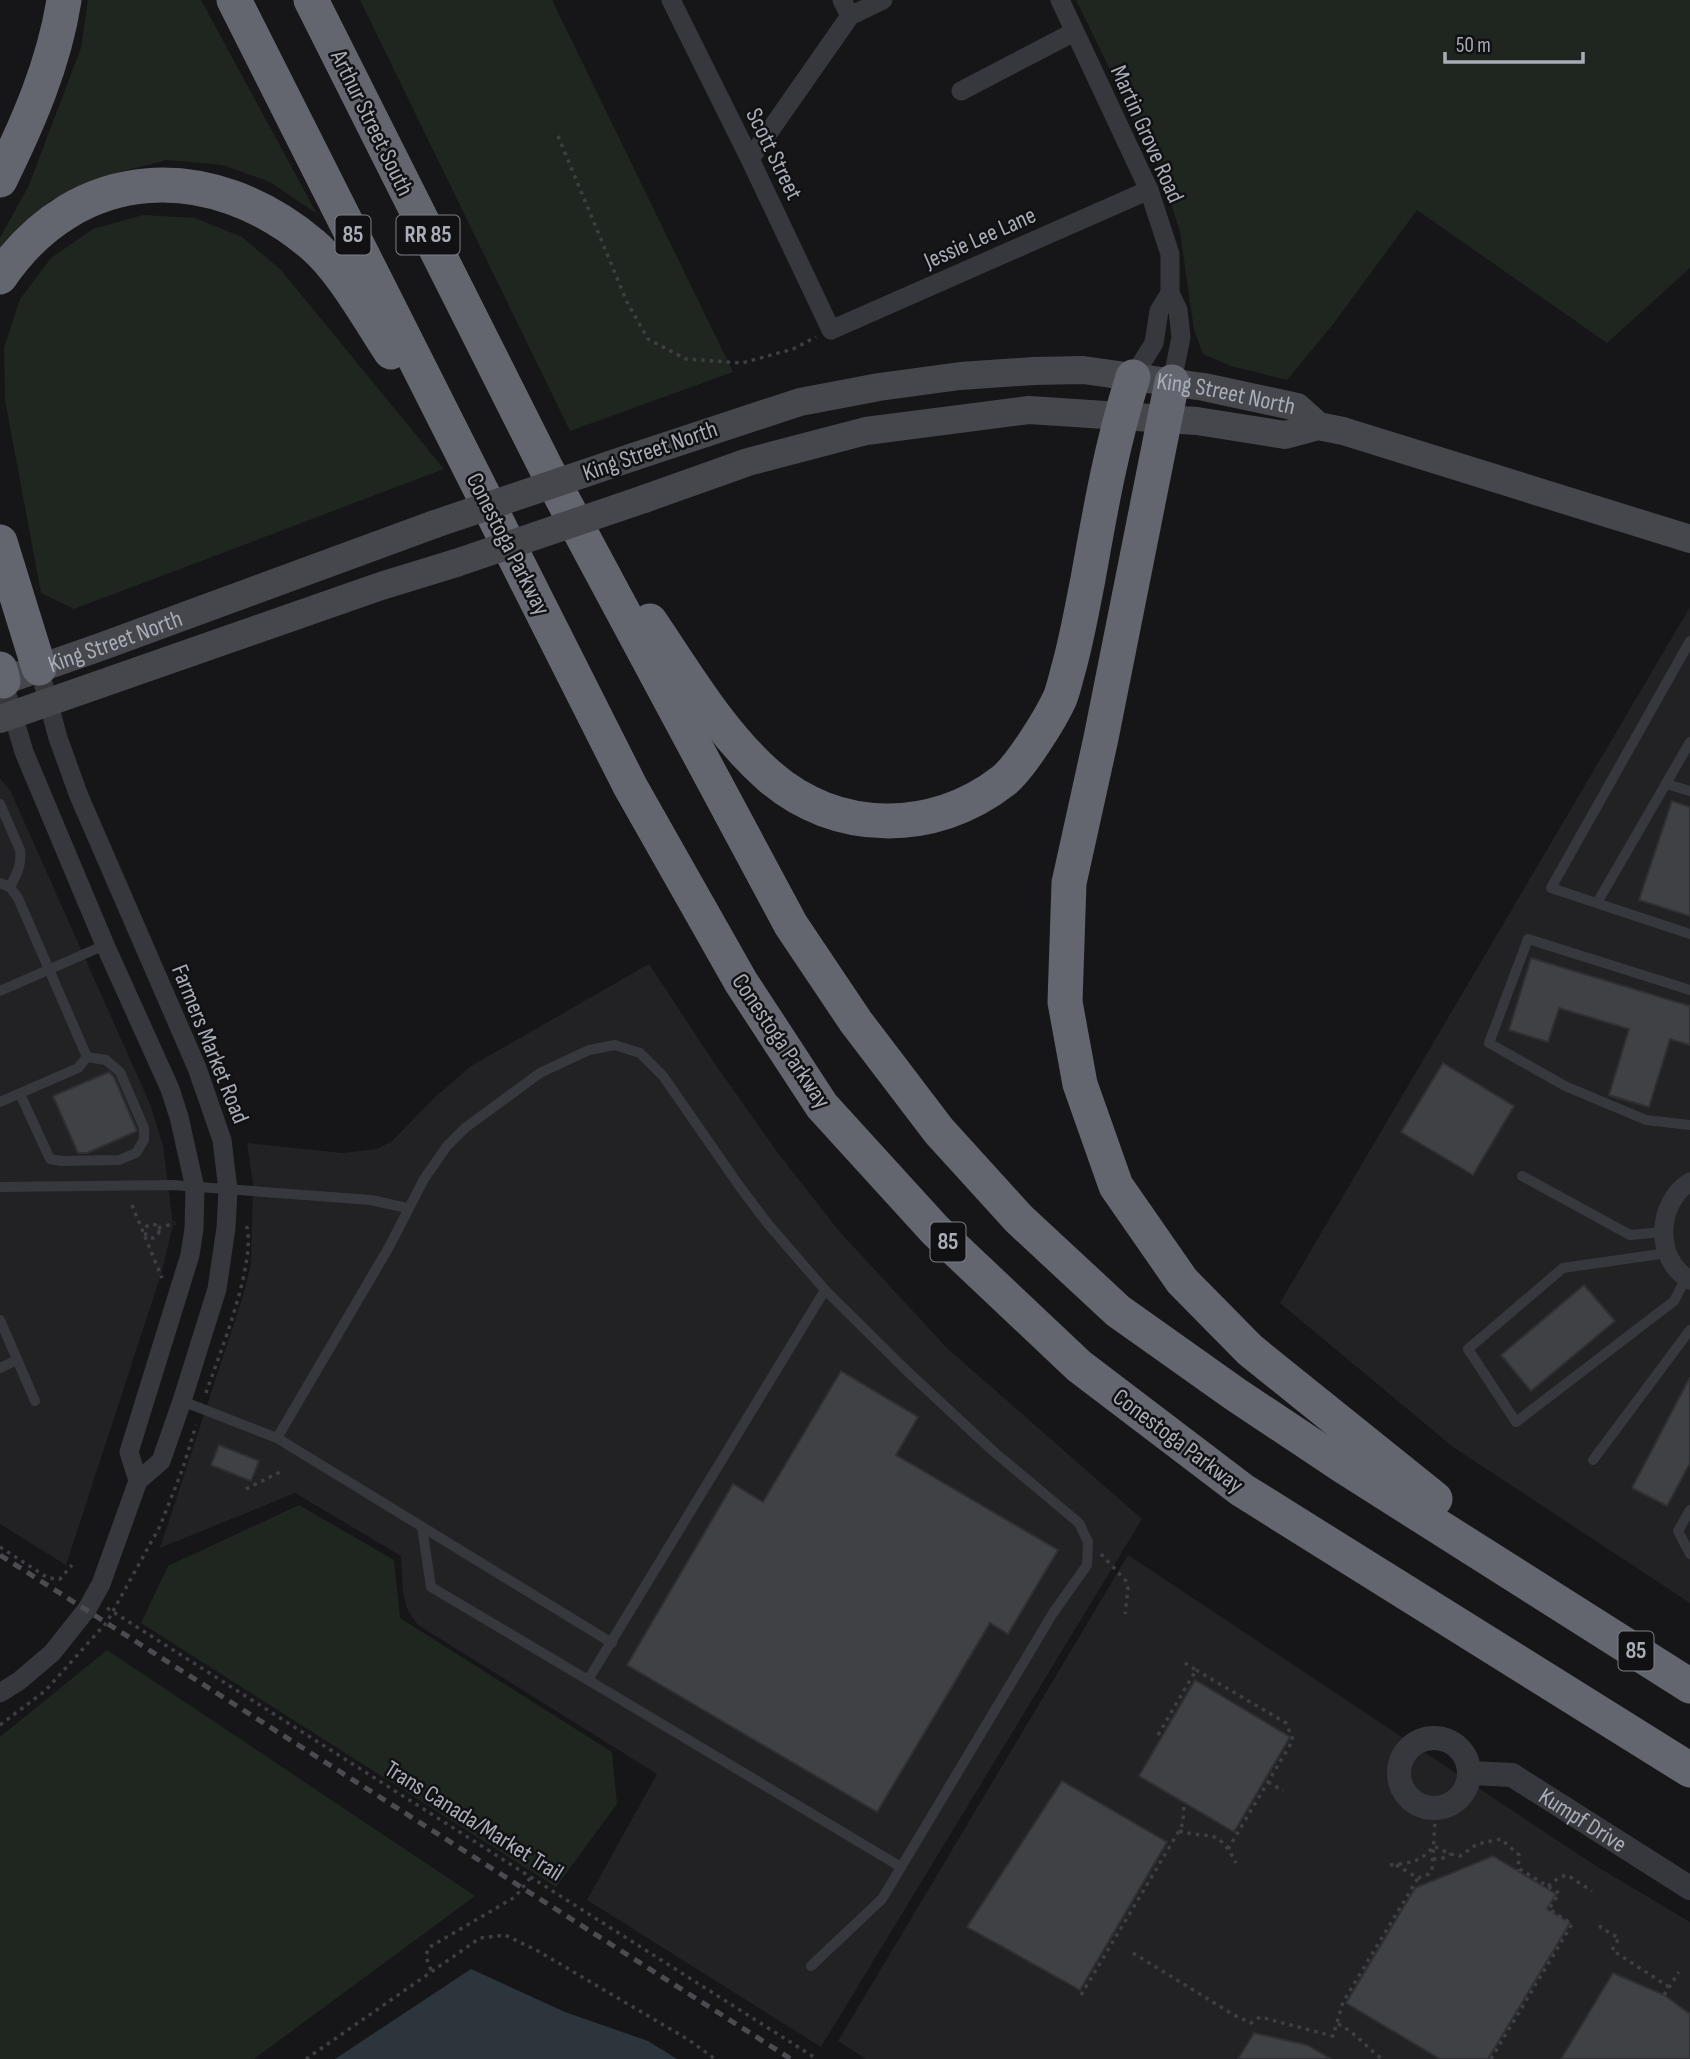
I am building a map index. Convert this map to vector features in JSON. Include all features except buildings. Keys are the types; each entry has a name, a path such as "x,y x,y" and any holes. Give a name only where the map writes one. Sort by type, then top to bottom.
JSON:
{"highway":[{"path":"0,180 44,79 64,0"},
{"name":"Conestoga Parkway","path":"234,0 630,786 741,982 822,1106 935,1230 1079,1366 1242,1490 1690,1770"},
{"name":"Arthur Street South","path":"311,0 547,470"},
{"path":"0,277 24,247 56,218 93,198 133,187 177,184 224,193 271,213 315,247 344,282 471,470"},
{"path":"547,470 730,736 770,777 807,803 870,821 905,822 934,816 967,804 1006,779 1031,747 1060,698 1078,632 1107,475 1133,377"},
{"path":"1172,382 1069,883 1065,1002 1080,1084 1116,1186 1182,1281 1250,1350 1402,1474 1550,1585 1582,1616"},
{"name":"85","path":"547,470 791,925 856,1023 931,1120 1019,1219 1118,1311 1182,1356 1343,1465 1690,1686"},
{"path":"0,542 39,668"}],"main road":[{"name":"King Street North","path":"1,677 39,668 435,524 789,405 879,387 960,376 1083,370 1172,382 1297,407 1318,426"},
{"name":"King Street North","path":"7,717 381,586 456,563 748,462 866,431 1028,410 1166,418 1285,435 1318,426 1343,431 1690,539"}],"street":[{"name":"Scott Street","path":"671,0 831,330"},
{"path":"750,159 846,8 883,0"},
{"name":"Martin Grove Road","path":"1060,0 1149,190 1170,254 1170,293 1178,310 1181,337 1172,382"},
{"path":"961,91 1074,32"},
{"name":"Jessie Lee Lane","path":"831,330 1149,190"},
{"name":"Martin Grove Road","path":"1133,377 1154,343 1160,311 1170,293"},
{"name":"Farmers Market Road","path":"0,1693 51,1653 87,1609 101,1584 138,1481 161,1461 217,1289 226,1228 228,1190 222,1140 206,1092 79,796 58,738 39,668"},
{"path":"1,677 7,717 170,1089 187,1144 195,1188 190,1255 129,1451 138,1481"},
{"path":"1688,1279 1672,1264 1663,1232 1666,1211 1681,1188 1690,1182"},
{"name":"Kumpf Drive","path":"1470,1773 1512,1775 1690,1888"}],"lane":[{"path":"1690,641 1551,888 1690,934"},
{"path":"1597,903 1690,743"},
{"path":"1666,784 1690,791"},
{"path":"0,804 20,850 20,864 5,885 29,923 87,1057"},
{"path":"1690,990 1528,939 1489,1043 1565,1086 1646,1121 1690,1125"},
{"path":"0,991 105,945"},
{"path":"277,1438 389,1247 407,1208 447,1146 494,1104 540,1073 589,1049 615,1045 640,1053 663,1076 754,1205 825,1290 984,1442 1079,1523 1088,1542 1087,1565 1053,1613 882,1899 811,1966"},
{"path":"0,1102 78,1068 87,1057"},
{"path":"20,1094 50,1158 61,1161 119,1160 133,1156 142,1146 144,1128 120,1072 106,1060 87,1057"},
{"path":"1521,1175 1630,1235 1663,1232"},
{"path":"0,1187 172,1185 371,1200 407,1208"},
{"path":"1667,1253 1563,1268 1468,1349 1516,1422 1674,1301 1688,1279"},
{"path":"588,1680 825,1290"},
{"path":"0,1320 35,1401"},
{"path":"1593,1460 1690,1331"},
{"path":"0,1368 17,1360"},
{"path":"182,1401 277,1438 612,1643"},
{"path":"1690,1510 1678,1531 1690,1553"},
{"path":"422,1527 431,1587 901,1867"}],"path":[{"path":"558,136 627,302 648,339 686,359 742,363 793,349 831,330"},
{"path":"132,1205 162,1278"},
{"path":"144,1234 151,1224 158,1228 175,1223"},
{"path":"144,1234 153,1238 159,1232 158,1228"},
{"name":"Trans Canada/Market Trail","path":"196,1425 183,1468 160,1526 113,1612 817,2059"},
{"path":"246,1489 282,1471"},
{"path":"1088,1542 1126,1581 1128,1589 1125,1614"},
{"path":"0,1547 48,1578 60,1579 72,1564"},
{"path":"1182,1661 1288,1726 1293,1740 1228,1849"},
{"path":"1158,1735 1196,1670"},
{"path":"1268,1782 1283,1791"},
{"path":"1081,1995 1179,1831 1183,1823 1184,1802"},
{"path":"1133,1953 1251,2023 1260,2017 1333,2036 1343,2002 1418,1878 1433,1870 1435,1821"},
{"path":"1179,1831 1215,1836 1228,1849 1236,1863"},
{"path":"1434,1846 1460,1856 1477,1844 1502,1839 1519,1854 1518,1870 1559,1893 1549,1909 1572,1924 1491,2059"},
{"path":"1418,1878 1392,1864 1418,1861 1434,1846"},
{"path":"1433,1859 1450,1854"},
{"path":"1548,1886 1567,1875 1592,1891"},
{"path":"431,1970 426,1957 428,1948 515,1897 531,1877"},
{"path":"1600,1925 1619,1938 1612,1950 1669,1987"},
{"path":"306,2059 480,1938 505,1935 621,1998 715,2059"},
{"path":"1664,1995 1679,1972"},
{"path":"1337,2024 1352,2031 1366,2047 1382,2059"}],"shaded area":[{"path":"88,0 201,0 317,214 270,182 223,165 167,160 116,173 50,201 0,254 0,238 29,185 81,48"},
{"path":"360,0 552,0 733,372 570,431"},
{"path":"1076,0 1690,0 1690,268 1607,343 1417,210 1334,323 1287,380 1231,366 1203,354 1194,330 1180,232 1163,178"},
{"path":"143,215 195,218 242,237 281,270 444,469 74,609 41,593 5,400 4,348 20,299 51,258 93,229"},
{"path":"1690,607 1690,1603 1453,1447 1280,1303"},
{"path":"0,779 10,790 150,1104 163,1145 173,1225 162,1271 66,1565 0,1524"},
{"path":"649,964 778,1153 839,1231 948,1349 1142,1519 821,2047 587,1900 657,1774 418,1625 408,1611 403,1593 401,1556 295,1493 160,1548 244,1293 251,1263 253,1184 247,1143 343,1153 377,1149 392,1141 433,1099 471,1066"},
{"path":"299,1505 394,1560 400,1618 612,1752 617,1804 556,1887 141,1623 168,1566"},
{"path":"1128,1555 1596,1866 1690,1922 1690,2059 866,2059 838,2041"},
{"path":"107,1650 475,1896 254,2059 0,2059 0,1737"},
{"path":"471,1969 565,2012 648,2041 677,2059 335,2059"}],"railway":[{"path":"0,1555 791,2059"}]}
